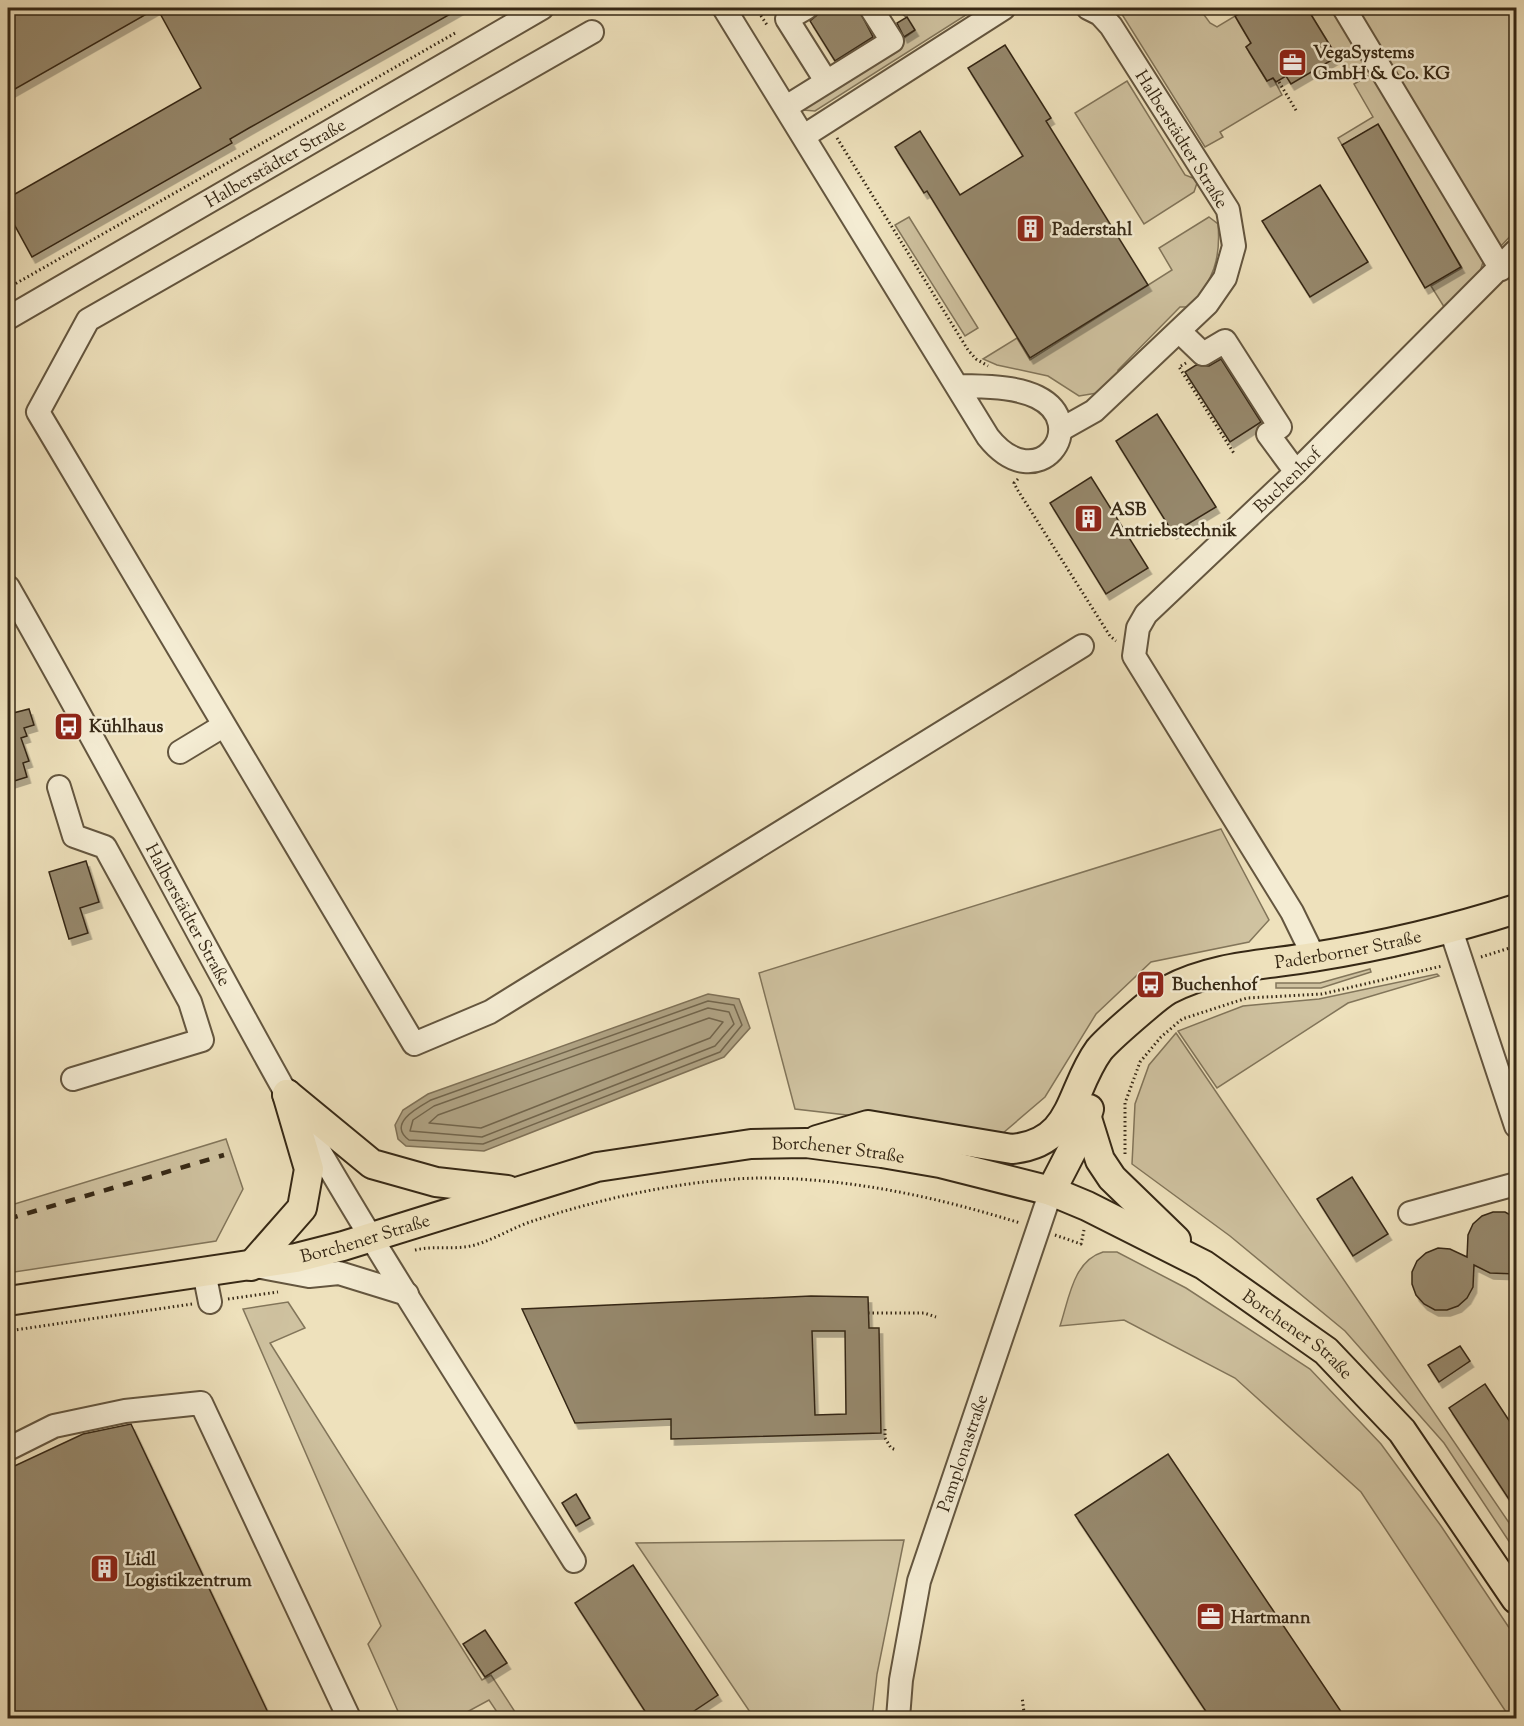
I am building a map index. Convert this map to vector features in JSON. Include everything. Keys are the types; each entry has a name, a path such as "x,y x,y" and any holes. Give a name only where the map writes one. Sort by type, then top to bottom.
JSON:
{"main road":[{"name":"Paderborner Straße","path":"1051,1191 1081,1132 1119,1033 1166,991 1227,968 1314,957 1451,930 1516,909"},
{"path":"806,1143 868,1125 1012,1149 1031,1147 1048,1138 1066,1118 1100,1050 1119,1033"},
{"path":"287,1094 372,1164 436,1182 518,1191"},
{"path":"251,1266 302,1208 309,1169 287,1094"},
{"path":"1086,1115 1100,1160 1106,1168 1130,1198 1204,1265"},
{"name":"Borchener Straße","path":"8,1301 379,1247 518,1191 597,1167 751,1144 806,1143 940,1163 1051,1191 1088,1206 1204,1265 1326,1351 1402,1431 1516,1599"}],"street":[{"name":"Halberstädter Straße","path":"8,318 542,8"},
{"path":"724,8 960,386 988,437 1009,458 1029,463 1045,457 1058,444 1062,429 1053,412 1036,396 1001,388 960,386"},
{"path":"806,8 788,19 826,81"},
{"path":"786,107 892,41 871,8"},
{"path":"804,136 1004,8"},
{"name":"Halberstädter Straße","path":"1062,429 1094,411 1208,304 1228,271 1234,246 1228,210 1111,26 1100,14 1088,8"},
{"path":"1344,8 1501,269"},
{"path":"592,32 88,320 38,412 414,1044 490,1012 1082,646"},
{"name":"Buchenhof","path":"1134,657 1138,628 1146,614 1296,472 1501,269 1516,251"},
{"path":"1179,331 1203,354 1225,341 1280,427 1268,434 1296,472"},
{"name":"Halberstädter Straße","path":"8,587 89,729 287,1094 407,1294 574,1561"},
{"path":"1134,657 1292,912 1314,957"},
{"path":"180,752 223,726"},
{"path":"59,787 74,836 105,847 136,900 190,1002 202,1040 73,1079"},
{"path":"1451,930 1516,1126"},
{"path":"1410,1213 1516,1184"},
{"name":"Pamplonastraße","path":"898,1719 901,1680 919,1581 1051,1191"},
{"path":"251,1266 309,1276 339,1273 407,1294"},
{"path":"204,1272 210,1302"},
{"path":"8,1449 54,1426 125,1411 201,1403 348,1719"}],"path":[{"path":"756,8 767,26"},
{"path":"8,288 459,31"},
{"path":"1280,82 1297,112"},
{"path":"826,121 968,350 976,359 990,367"},
{"path":"1203,354 1179,367 1235,455"},
{"path":"1021,477 1014,483 1017,489 1110,636 1134,657"},
{"path":"1106,1168 1125,1155 1125,1103 1140,1062 1161,1037 1182,1019 1247,998 1322,994 1462,962 1516,946"},
{"path":"379,1247 477,1245 531,1221 666,1189 760,1178 862,1185 966,1206 1081,1244 1088,1206"},
{"path":"8,1331 279,1292"},
{"path":"868,1313 924,1313 936,1317"},
{"path":"885,1429 885,1438 891,1448 896,1450"},
{"path":"1014,1719 1024,1712 1022,1697"}],"shaded area":[{"path":"894,8 977,8 815,111 802,110 914,31 906,17"},
{"path":"1118,8 1199,8 1210,23 1217,27 1235,16 1251,43 1246,47 1267,81 1273,78 1282,95 1220,132 1223,137 1205,147"},
{"path":"1307,8 1334,8 1367,64 1348,75"},
{"path":"1355,8 1516,8 1516,230 1500,247"},
{"path":"1373,73 1483,262 1479,275 1446,310 1431,286 1462,268 1378,125 1342,145 1338,138 1373,117 1354,84"},
{"path":"1127,81 1185,175 1198,180 1194,192 1144,224 1075,113"},
{"path":"909,217 978,328 965,336 895,225"},
{"path":"1209,217 1218,224 1219,237 1217,259 1205,287 1191,307 1180,307 1118,370 1117,381 1097,393 1079,396 1048,376 997,365 983,359 1017,338 1030,360 1172,270 1159,248"},
{"path":"1221,829 1269,920 1249,942 1151,962 1096,1014 1045,1097 1003,1133 795,1109 759,973"},
{"path":"1370,969 1371,972 1321,988 1276,988 1276,983 1320,983"},
{"path":"1437,974 1439,976 1348,1003 1217,1088 1178,1031 1243,1006 1319,999"},
{"path":"1176,1033 1516,1533 1516,1552 1444,1443 1345,1331 1230,1236 1132,1164 1135,1104 1149,1065"},
{"path":"226,1139 243,1189 216,1241 8,1273 8,1206"},
{"path":"1103,1252 1117,1252 1186,1288 1310,1369 1381,1444 1441,1526 1516,1638 1516,1718 1510,1718 1361,1492 1235,1378 1124,1320 1060,1326 1079,1272 1093,1257"},
{"path":"288,1302 305,1328 270,1343 482,1680 491,1675 519,1718 501,1718 489,1700 456,1718 401,1718 368,1644 381,1626 243,1309"},
{"path":"904,1540 877,1674 872,1718 754,1718 636,1543"}],"water":[{"path":"708,994 739,999 750,1028 724,1057 484,1151 406,1146 398,1139 395,1125 403,1110 428,1094"}],"building":[{"path":"8,8 157,8 8,93"},
{"path":"157,8 461,8 230,139 232,143 32,257 8,213 8,198 201,88"},
{"path":"819,8 858,8 873,37 835,61 810,21 817,15"},
{"path":"1250,8 1307,8 1337,57 1291,84 1286,76 1276,82 1273,78 1267,81 1246,47 1251,43 1235,16"},
{"path":"907,17 915,30 904,37 897,23"},
{"name":"Paderstahl","path":"1005,45 1051,118 1046,121 1148,285 1030,358 927,191 924,193 895,147 920,131 960,195 1023,156 968,68"},
{"path":"1378,124 1461,267 1425,288 1342,145"},
{"path":"1320,185 1368,262 1310,297 1262,221"},
{"path":"1221,359 1261,422 1230,442 1185,372 1196,365 1209,366"},
{"path":"1157,414 1216,507 1173,533 1116,441"},
{"name":"ASB Antriebstechnik","path":"1091,477 1148,568 1106,594 1050,503"},
{"path":"8,705 11,705 13,713 29,709 34,725 24,728 27,736 21,738 29,761 23,763 27,777 11,782 8,772"},
{"path":"86,861 99,902 80,908 88,933 69,939 49,872"},
{"path":"1352,1177 1388,1234 1353,1256 1317,1199"},
{"path":"1493,1212 1505,1212 1516,1218 1516,1274 1490,1273 1474,1265 1473,1287 1467,1298 1458,1306 1447,1310 1435,1310 1424,1304 1416,1295 1412,1284 1412,1272 1417,1261 1426,1253 1438,1248 1450,1249 1467,1257 1468,1235 1473,1224 1482,1216"},
{"path":"811,1296 868,1297 869,1328 879,1328 881,1433 671,1439 671,1419 575,1423 522,1309","holes":["812,1331 845,1331 846,1414 815,1415"]},
{"path":"1460,1346 1470,1361 1439,1382 1428,1365"},
{"path":"1485,1384 1516,1431 1516,1510 1449,1408"},
{"name":"Lidl Logistikzentrum","path":"131,1424 271,1719 8,1719 8,1469 83,1434"},
{"name":"Hartmann","path":"1168,1454 1346,1719 1211,1719 1075,1515"},
{"path":"576,1494 590,1518 576,1526 562,1503"},
{"path":"633,1565 718,1695 682,1719 650,1719 575,1603"},
{"path":"485,1630 507,1663 485,1677 463,1644"}],"railway":[{"path":"8,1219 224,1155"}],"place":[{"name":"VegaSystems GmbH & Co. KG","path":"1292,62"},
{"name":"Paderstahl","path":"1031,229"},
{"name":"ASB Antriebstechnik","path":"1089,519"},
{"name":"Kühlhaus","path":"68,726"},
{"name":"Buchenhof","path":"1151,984"},
{"name":"Lidl Logistikzentrum","path":"104,1569"},
{"name":"Hartmann","path":"1210,1617"}]}
